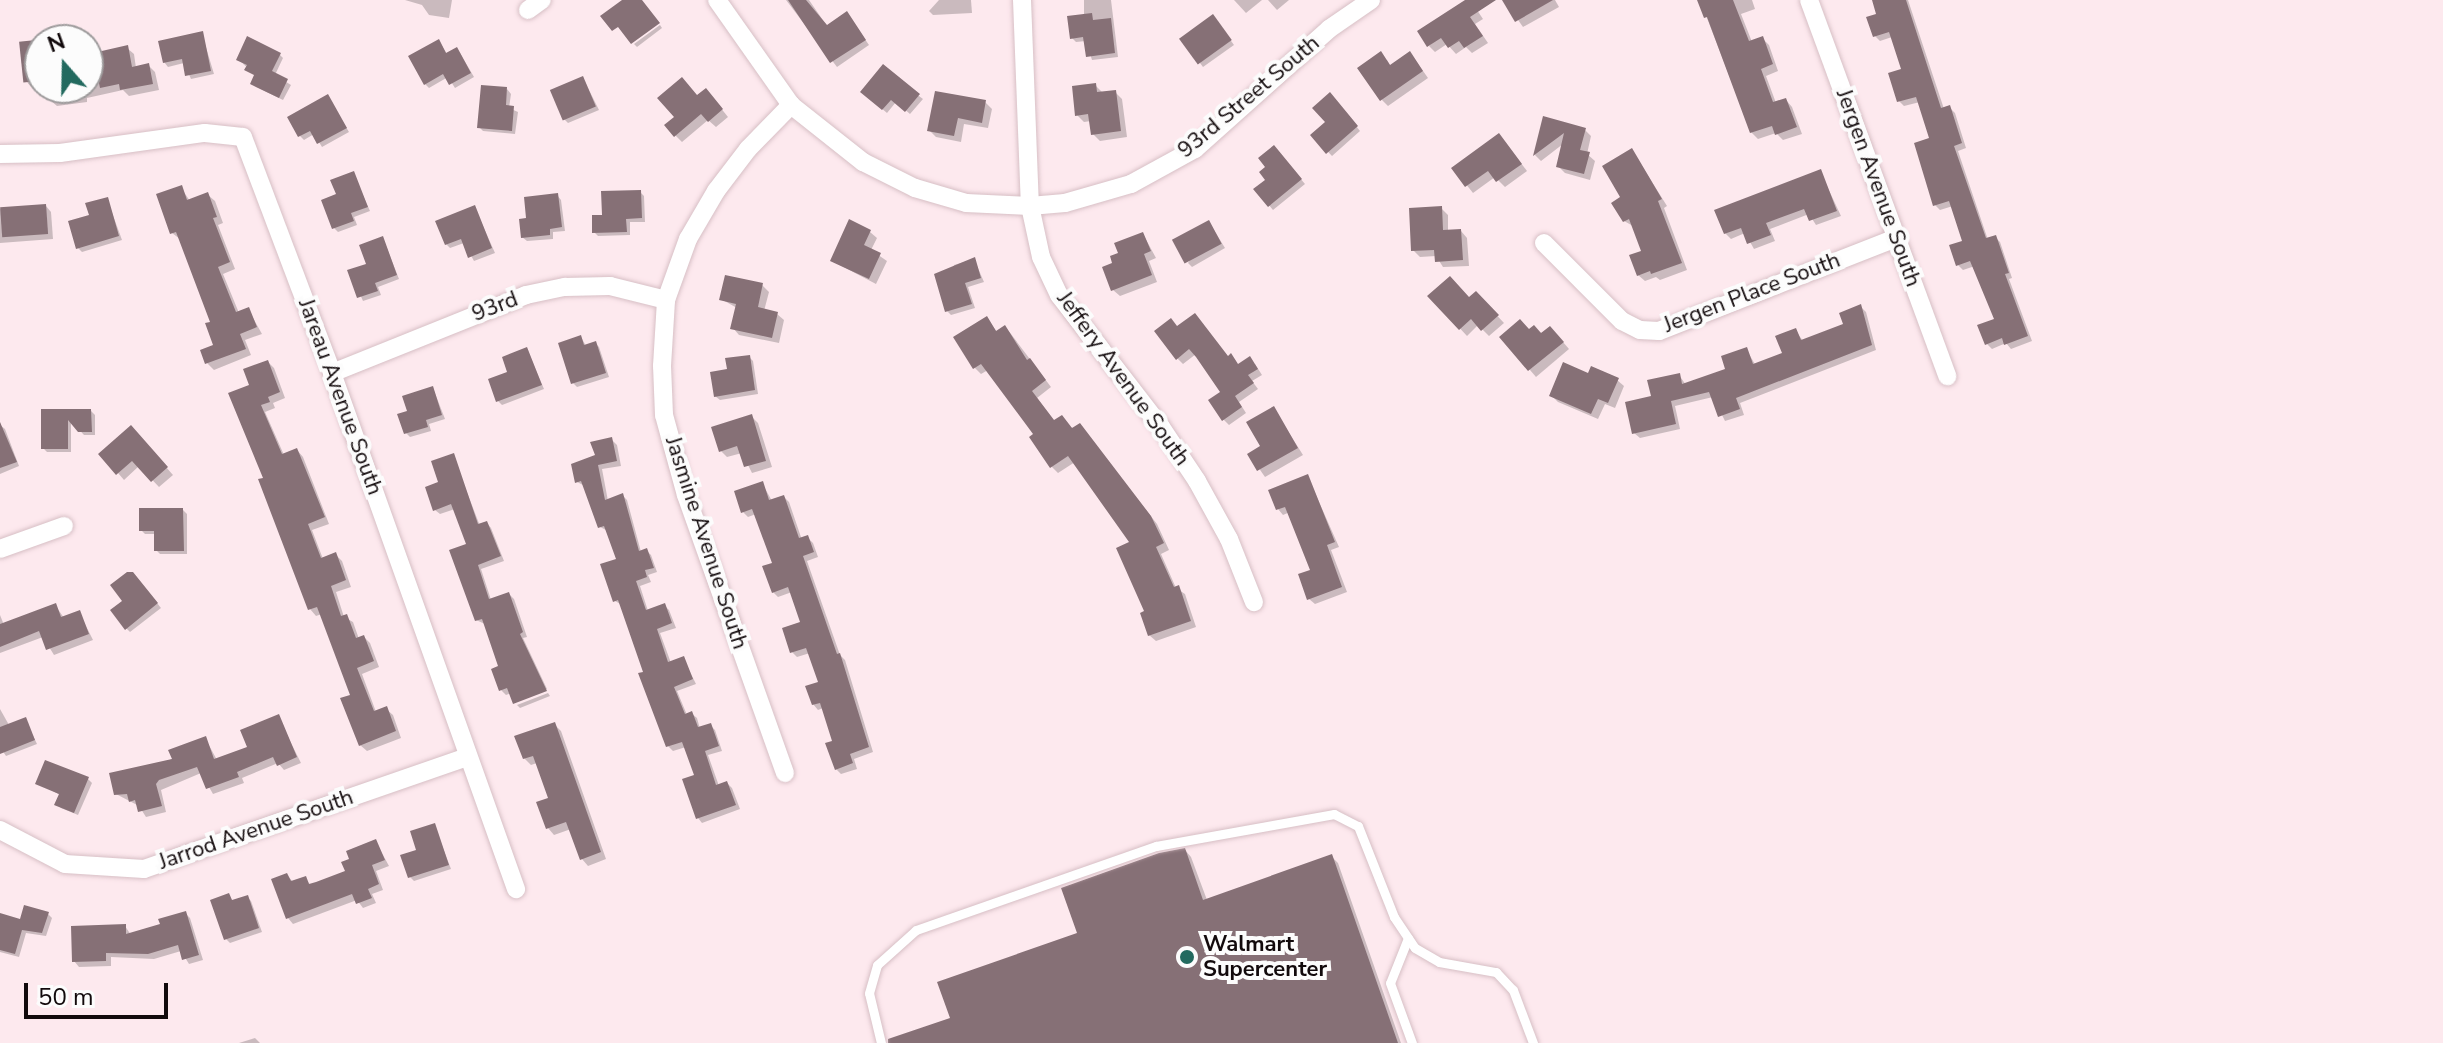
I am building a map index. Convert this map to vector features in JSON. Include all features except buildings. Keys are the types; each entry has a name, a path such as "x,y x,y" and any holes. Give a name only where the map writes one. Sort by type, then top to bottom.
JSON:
{"street":[{"path":"717,0 791,105 863,162 915,188 966,203 1030,206"},
{"name":"Jeffery Avenue South","path":"1022,0 1030,206 1041,257 1059,295 1197,481 1229,539 1254,602"},
{"name":"93rd Street South","path":"1030,206 1065,203 1131,184 1195,149 1329,29 1371,0"},
{"name":"Jergen Avenue South","path":"1809,0 1947,376"},
{"name":"Jasmine Avenue South","path":"785,773 686,495 664,415 662,366 666,300 688,239 716,191 748,149 791,105"},
{"name":"Jareau Avenue South","path":"0,154 60,153 205,133 243,137 332,373 516,889"},
{"name":"Jergen Place South","path":"1544,243 1622,321 1640,330 1659,331 1896,238"},
{"name":"93rd","path":"332,373 436,329 539,292 565,287 610,286 666,300"},
{"path":"0,549 64,526"},
{"name":"Jarrod Avenue South","path":"0,830 65,864 144,869 467,757"}],"lane":[{"path":"881,1043 869,993 877,965 916,930 1156,846 1270,823 1334,814 1358,826 1394,917 1415,948 1439,962 1496,972 1513,990 1533,1043"},
{"path":"1408,938 1390,983 1412,1043"}],"place":[{"name":"Walmart Supercenter","path":"1187,957"}]}
